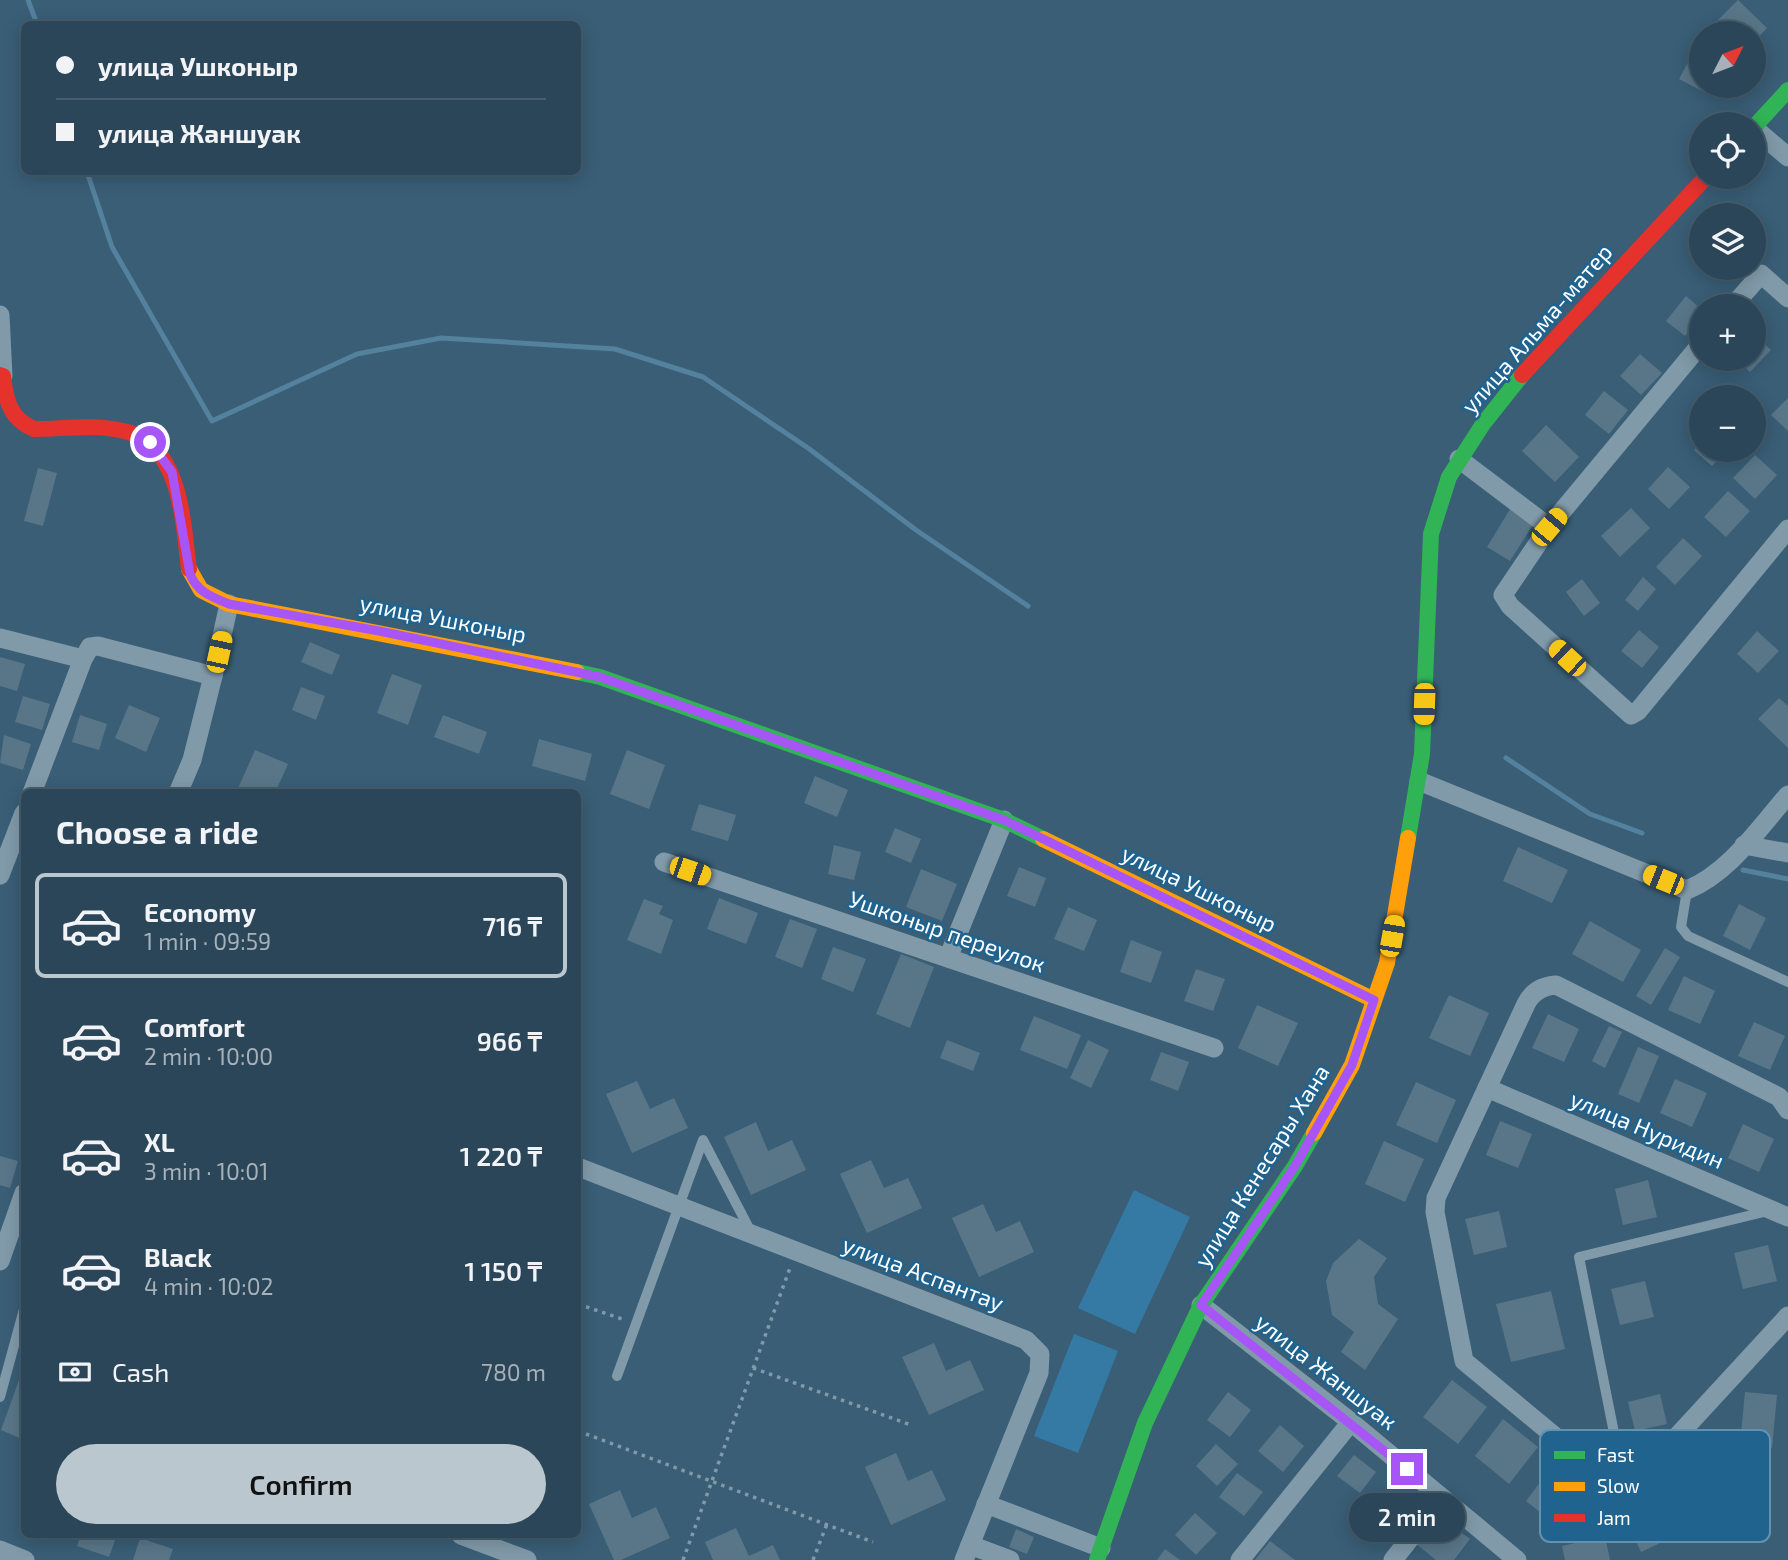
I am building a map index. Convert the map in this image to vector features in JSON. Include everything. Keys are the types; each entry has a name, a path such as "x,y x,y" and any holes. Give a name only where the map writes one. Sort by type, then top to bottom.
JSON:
{"street":[{"path":"1766,115 1788,90"},
{"path":"1766,138 1788,157"},
{"name":"улица Альма-матер","path":"1419,780 1431,534 1449,477 1519,378 1695,189"},
{"path":"1743,294 1760,274 1788,298"},
{"path":"0,315 2,375"},
{"path":"1689,358 1549,527 1503,595 1510,606 1631,715 1639,711 1788,528"},
{"name":"улица Ушконыр","path":"2,375 7,408 23,426 34,429 117,431 150,442 172,472 194,584 206,595 229,604 379,631 600,677 1004,820 1374,1000"},
{"path":"1460,460 1549,527"},
{"path":"180,789 192,760 229,604"},
{"path":"0,638 83,659"},
{"path":"34,789 90,647 97,646 214,676"},
{"path":"1419,780 1687,890 1707,881 1744,845 1788,795"},
{"name":"улица Кенесары Хана","path":"1099,1554 1145,1423 1201,1305 1295,1166 1352,1065 1387,963 1419,780"},
{"path":"0,875 8,834 21,817"},
{"path":"948,958 1004,820"},
{"path":"1744,845 1788,853"},
{"name":"Ушконыр переулок","path":"664,862 1214,1048"},
{"path":"1547,1430 1464,1362 1434,1212 1436,1198 1530,995 1546,986 1556,985 1779,1097 1788,1110"},
{"name":"улица Нуридин","path":"1487,1088 1780,1214"},
{"name":"улица Аспантау","path":"581,1168 1027,1340 1041,1354 1039,1373 967,1553"},
{"path":"0,1261 21,1202"},
{"name":"улица Жаншуак","path":"1201,1305 1351,1422 1517,1560"},
{"path":"1683,1430 1788,1316"},
{"path":"1240,1560 1351,1422"},
{"path":"1392,1560 1441,1498"},
{"path":"985,1504 1099,1554"},
{"path":"469,1538 527,1560"},
{"path":"0,1550 25,1560"},
{"path":"967,1553 1010,1560"}],"lane":[{"path":"1687,890 1681,926 1688,936 1788,982"},
{"path":"617,1376 703,1140 753,1236"},
{"path":"1613,1430 1579,1257 1780,1214"},
{"path":"0,1397 21,1320"}],"path":[{"path":"683,1560 795,1252"},
{"path":"581,1305 636,1324"},
{"path":"753,1368 911,1425"},
{"path":"581,1432 873,1542"},
{"path":"813,1560 827,1524"}],"shaded area":[{"path":"1134,1190 1190,1217 1135,1334 1078,1308"},
{"path":"1074,1334 1118,1351 1078,1453 1034,1436"}],"building":[{"path":"1738,0 1760,21 1717,21"},
{"path":"1689,61 1689,84 1679,79"},
{"path":"1686,296 1689,299 1689,331 1685,336 1666,321"},
{"path":"1640,354 1662,373 1641,395 1620,376"},
{"path":"1604,391 1628,410 1609,434 1585,415"},
{"path":"1788,398 1788,431 1771,415"},
{"path":"1546,425 1579,457 1555,482 1522,451"},
{"path":"1748,462 1763,462 1777,475 1755,499 1733,478"},
{"path":"1668,467 1690,487 1669,509 1648,489"},
{"path":"38,468 57,473 43,526 24,521"},
{"path":"1728,491 1750,511 1726,537 1704,517"},
{"path":"1512,506 1536,520 1510,561 1487,547"},
{"path":"1631,508 1650,528 1620,557 1601,536"},
{"path":"1683,538 1702,556 1675,585 1656,567"},
{"path":"1643,577 1656,589 1638,611 1625,600"},
{"path":"1582,579 1600,603 1584,616 1566,592"},
{"path":"1639,630 1659,647 1642,668 1621,651"},
{"path":"1757,631 1779,651 1758,673 1737,654"},
{"path":"310,642 340,655 332,675 301,662"},
{"path":"0,657 25,664 17,691 0,686"},
{"path":"392,674 422,685 408,725 377,713"},
{"path":"301,687 325,696 316,720 292,710"},
{"path":"23,696 50,704 42,730 15,722"},
{"path":"1779,698 1788,706 1788,748 1758,719"},
{"path":"129,705 160,718 146,752 115,738"},
{"path":"80,715 107,724 99,750 72,742"},
{"path":"443,715 487,732 479,754 434,737"},
{"path":"4,735 31,744 23,770 0,763"},
{"path":"539,739 592,754 585,781 532,766"},
{"path":"255,750 288,764 277,789 238,789"},
{"path":"627,750 665,765 649,809 610,794"},
{"path":"815,776 848,790 837,817 804,803"},
{"path":"699,804 736,815 728,841 691,830"},
{"path":"895,828 921,839 911,863 885,852"},
{"path":"834,845 861,852 854,880 828,874"},
{"path":"1518,847 1568,870 1552,903 1503,881"},
{"path":"1019,867 1046,878 1035,907 1007,896"},
{"path":"921,869 957,884 942,921 906,907"},
{"path":"719,898 758,913 746,944 707,929"},
{"path":"644,899 663,906 659,914 673,920 661,954 627,940"},
{"path":"1739,904 1766,918 1750,950 1723,936"},
{"path":"1068,907 1097,920 1084,951 1054,939"},
{"path":"790,919 817,929 802,968 775,957"},
{"path":"1590,921 1641,950 1623,982 1572,954"},
{"path":"1131,940 1162,952 1151,983 1120,972"},
{"path":"833,947 866,959 853,992 821,979"},
{"path":"1665,948 1680,957 1651,1005 1636,996"},
{"path":"901,954 934,967 910,1028 876,1014"},
{"path":"1196,969 1225,979 1213,1011 1184,1001"},
{"path":"1684,976 1715,991 1700,1024 1668,1010"},
{"path":"1449,995 1489,1013 1470,1056 1429,1038"},
{"path":"1257,1005 1298,1023 1278,1066 1238,1048"},
{"path":"1548,1014 1579,1029 1564,1062 1532,1048"},
{"path":"1034,1016 1081,1035 1067,1069 1020,1050"},
{"path":"1754,1022 1785,1036 1770,1070 1738,1056"},
{"path":"1609,1026 1622,1032 1605,1068 1592,1061"},
{"path":"947,1040 980,1053 973,1071 940,1058"},
{"path":"1088,1040 1109,1050 1091,1088 1070,1078"},
{"path":"1638,1047 1659,1056 1639,1103 1618,1094"},
{"path":"1161,1052 1189,1062 1178,1091 1150,1080"},
{"path":"1675,1079 1707,1093 1692,1127 1660,1113"},
{"path":"637,1081 650,1109 674,1098 688,1128 632,1153 606,1094"},
{"path":"1416,1082 1456,1100 1437,1143 1396,1125"},
{"path":"1500,1121 1532,1134 1518,1168 1486,1155"},
{"path":"756,1122 768,1151 792,1140 806,1170 751,1195 724,1137"},
{"path":"1743,1124 1774,1139 1759,1172 1728,1158"},
{"path":"1384,1141 1424,1159 1405,1202 1365,1184"},
{"path":"0,1156 18,1161 10,1188 0,1185"},
{"path":"871,1160 884,1188 908,1178 922,1208 867,1233 840,1174"},
{"path":"1648,1180 1657,1217 1623,1225 1615,1189"},
{"path":"983,1204 996,1232 1020,1221 1034,1252 979,1277 952,1218"},
{"path":"1499,1211 1507,1247 1474,1255 1465,1219"},
{"path":"1359,1239 1387,1258 1374,1277 1378,1304 1398,1319 1365,1370 1341,1352 1354,1332 1332,1315 1326,1281 1333,1263"},
{"path":"1768,1245 1777,1281 1743,1289 1734,1253"},
{"path":"1645,1281 1654,1317 1620,1325 1611,1289"},
{"path":"1551,1291 1565,1349 1511,1362 1496,1304"},
{"path":"934,1343 946,1371 970,1360 984,1390 929,1415 902,1357"},
{"path":"21,1374 21,1439 1,1430"},
{"path":"1452,1380 1487,1407 1458,1444 1423,1417"},
{"path":"1228,1392 1251,1410 1230,1437 1207,1420"},
{"path":"1745,1392 1777,1395 1772,1448 1770,1430 1741,1430"},
{"path":"1660,1394 1667,1424 1635,1430 1628,1402"},
{"path":"1503,1419 1538,1447 1509,1484 1475,1456"},
{"path":"1280,1425 1304,1446 1283,1472 1258,1451"},
{"path":"1216,1444 1238,1464 1217,1486 1196,1466"},
{"path":"896,1453 908,1481 932,1470 946,1500 891,1525 865,1467"},
{"path":"1354,1455 1376,1472 1360,1493 1337,1476"},
{"path":"1237,1473 1263,1492 1244,1516 1219,1497"},
{"path":"1540,1482 1540,1512 1526,1501"},
{"path":"620,1490 632,1518 656,1507 670,1538 621,1560 614,1560 589,1504"},
{"path":"1195,1513 1217,1533 1196,1555 1175,1535"},
{"path":"1438,1515 1470,1539 1454,1560 1436,1560 1416,1544"},
{"path":"736,1528 749,1556 773,1545 780,1560 713,1560 705,1542"},
{"path":"1016,1529 1034,1537 1027,1554 1009,1547"},
{"path":"80,1538 116,1538 109,1557 77,1546"},
{"path":"140,1538 173,1549 169,1560 133,1560"},
{"path":"1270,1541 1295,1560 1255,1560"},
{"path":"1579,1542 1606,1542 1610,1560 1565,1560 1562,1546"},
{"path":"1636,1542 1662,1542 1641,1552"},
{"path":"1165,1549 1180,1560 1157,1560"}],"waterway":[{"path":"28,0 36,21"},
{"path":"88,175 112,247 212,421 357,354 441,338 615,349 703,377 808,448 916,530 1028,606"},
{"path":"1506,758 1590,814 1642,833"},
{"path":"1743,870 1788,879"}],"traffic: fast":[{"path":"1766,114 1788,90"},
{"path":"1408,838 1422,754 1431,534 1449,477 1483,424 1522,375"},
{"path":"577,672 600,677 1004,820 1043,839"},
{"path":"1097,1560 1145,1423 1201,1305 1295,1166 1314,1133"}],"traffic: slow":[{"path":"189,569 201,590 229,604 577,672"},
{"path":"1314,1133 1352,1065 1387,963 1408,838"},
{"path":"1043,839 1374,1000"}],"traffic: jam":[{"path":"1522,375 1695,189"},
{"path":"0,375 3,376 8,401 14,414 34,429 108,428 131,433 148,442 161,456 177,491 189,569"}],"route":[{"path":"150,442 172,472 190,574 194,584 206,595 229,604 379,631 600,677 1004,820 1374,1000 1352,1065 1295,1166 1201,1305 1407,1469"}]}
